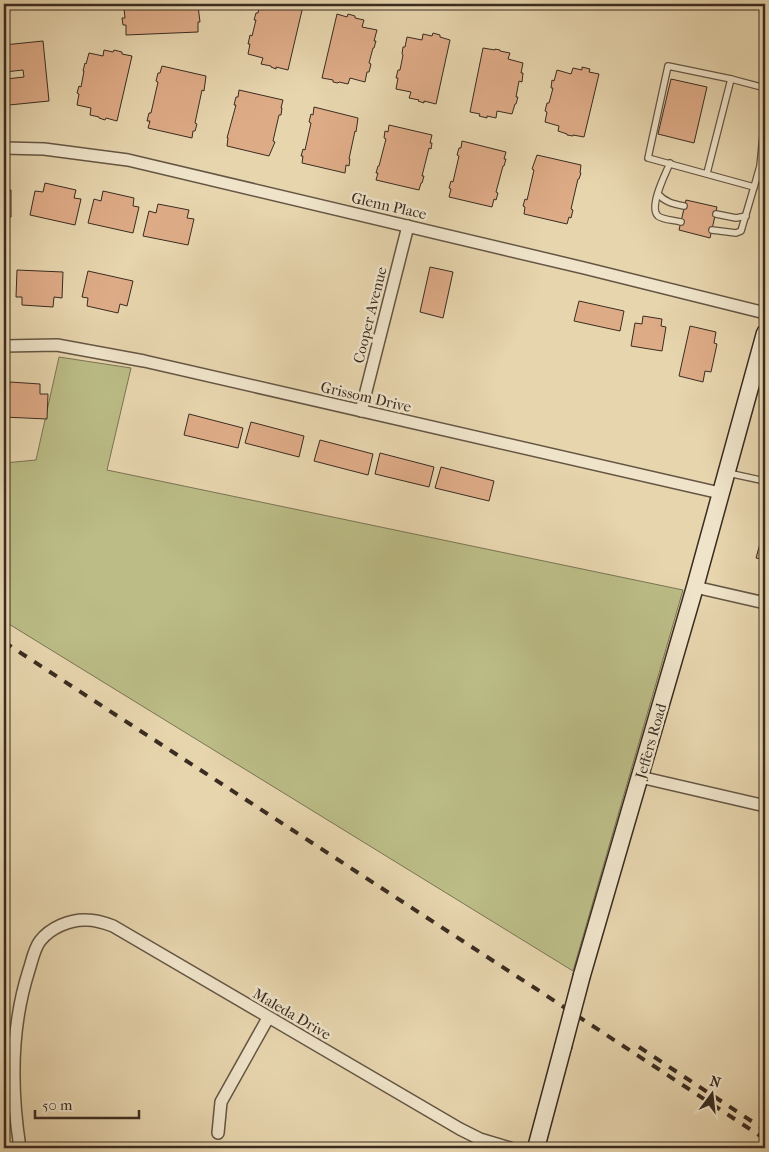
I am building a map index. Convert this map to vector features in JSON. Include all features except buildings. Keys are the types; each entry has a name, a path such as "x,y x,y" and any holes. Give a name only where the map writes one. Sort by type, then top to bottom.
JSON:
{"main road":[{"name":"Jeffers Road","path":"536,1148 582,975 695,587 765,333"}],"street":[{"name":"Glenn Place","path":"4,148 44,149 120,158 765,313"},
{"name":"Cooper Avenue","path":"361,411 408,226"},
{"name":"Grissom Drive","path":"4,346 57,345 144,361 720,493"},
{"path":"695,587 765,603"},
{"path":"640,777 765,806"},
{"name":"Maleda Drive","path":"20,1148 16,1122 14,1054 26,979 39,943 48,933 58,926 84,920 97,921 113,926 460,1129 480,1139 510,1148"},
{"path":"218,1133 221,1102 268,1018"}],"lane":[{"path":"754,187 648,158 668,66 765,88"},
{"path":"707,173 731,79"},
{"path":"712,230 736,233 741,231 762,166 765,115"},
{"path":"670,163 654,210 662,218 681,222"},
{"path":"658,194 669,203 684,206"},
{"path":"716,214 736,218 746,216"},
{"path":"726,472 765,481"}],"green space":[{"path":"59,357 131,368 107,470 683,590 573,971 4,621 4,463 36,460"}],"railway":[{"path":"4,642 765,1139"},
{"path":"639,1047 765,1130"}]}
